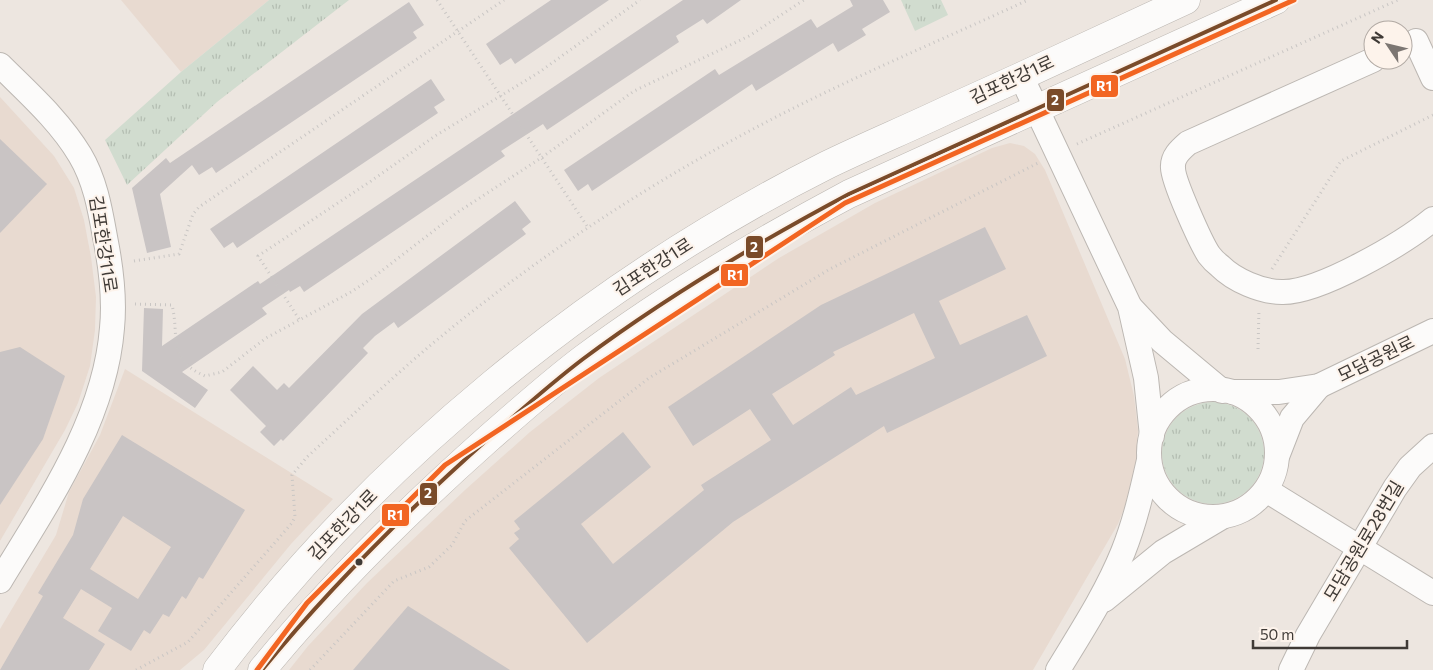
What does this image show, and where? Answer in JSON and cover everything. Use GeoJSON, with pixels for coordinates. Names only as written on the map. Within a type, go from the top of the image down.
{"type":"FeatureCollection","features":[{"type":"Feature","properties":{"kind":"street","name":"김포한강1로"},"geometry":{"type":"LineString","coordinates":[[217,670],[277,594],[346,520],[439,431],[544,342],[610,295],[743,211],[826,166],[1186,0]]}},
{"type":"Feature","properties":{"kind":"street","name":"김포한강1로"},"geometry":{"type":"LineString","coordinates":[[262,670],[308,614],[404,517],[516,415],[583,359],[665,303],[786,227],[849,194],[1276,0]]}},
{"type":"Feature","properties":{"kind":"street"},"geometry":{"type":"LineString","coordinates":[[1417,40],[1433,78]]}},
{"type":"Feature","properties":{"kind":"street"},"geometry":{"type":"LineString","coordinates":[[1363,64],[1188,143],[1177,152],[1172,167],[1176,183],[1209,255],[1221,267],[1237,278],[1280,292],[1302,291],[1392,248],[1433,219]]}},
{"type":"Feature","properties":{"kind":"street","name":"김포한강11로"},"geometry":{"type":"LineString","coordinates":[[0,65],[71,140],[88,171],[98,200],[110,260],[112,320],[109,351],[102,383],[90,415],[54,490],[0,581]]}},
{"type":"Feature","properties":{"kind":"street"},"geometry":{"type":"LineString","coordinates":[[1021,76],[1130,307],[1146,378],[1154,478],[1165,496],[1181,509],[1201,516],[1222,517]]}},
{"type":"Feature","properties":{"kind":"street"},"geometry":{"type":"LineString","coordinates":[[1130,307],[1162,342],[1227,391],[1251,401],[1265,415],[1274,434],[1278,454]]}},
{"type":"Feature","properties":{"kind":"street","name":"모담공원로"},"geometry":{"type":"LineString","coordinates":[[1319,386],[1433,331]]}},
{"type":"Feature","properties":{"kind":"street"},"geometry":{"type":"LineString","coordinates":[[1058,670],[1097,606],[1123,552],[1133,524],[1150,446],[1160,418],[1174,403],[1192,393],[1212,389],[1279,392],[1319,386]]}},
{"type":"Feature","properties":{"kind":"street"},"geometry":{"type":"LineString","coordinates":[[1097,606],[1163,552],[1222,517],[1239,512],[1254,503],[1266,490],[1274,474],[1278,454],[1292,418],[1319,386]]}},
{"type":"Feature","properties":{"kind":"street","name":"모담공원로28번길"},"geometry":{"type":"LineString","coordinates":[[1291,670],[1300,650],[1410,467],[1433,446]]}},
{"type":"Feature","properties":{"kind":"street"},"geometry":{"type":"LineString","coordinates":[[1266,490],[1433,593]]}},
{"type":"Feature","properties":{"kind":"path"},"geometry":{"type":"LineString","coordinates":[[437,0],[540,158],[589,229]]}},
{"type":"Feature","properties":{"kind":"path"},"geometry":{"type":"LineString","coordinates":[[134,261],[179,254],[193,214],[198,207],[504,0]]}},
{"type":"Feature","properties":{"kind":"path"},"geometry":{"type":"LineString","coordinates":[[299,319],[258,256],[420,146],[555,61],[606,22],[640,0]]}},
{"type":"Feature","properties":{"kind":"path"},"geometry":{"type":"LineString","coordinates":[[135,304],[172,305],[177,351],[185,363],[205,376],[222,372],[266,338],[350,292],[375,276],[458,212],[540,158],[644,85],[750,36],[804,0]]}},
{"type":"Feature","properties":{"kind":"path"},"geometry":{"type":"LineString","coordinates":[[136,670],[188,642],[292,523],[295,518],[292,475],[307,457],[458,323],[532,267],[656,186],[755,128],[1028,0]]}},
{"type":"Feature","properties":{"kind":"path"},"geometry":{"type":"LineString","coordinates":[[310,670],[394,581],[429,567],[452,545],[465,520],[649,378],[830,269],[1057,153],[1398,0]]}},
{"type":"Feature","properties":{"kind":"path"},"geometry":{"type":"LineString","coordinates":[[1258,349],[1260,287],[1341,161],[1433,115]]}},
{"type":"Feature","properties":{"kind":"shaded area"},"geometry":{"type":"Polygon","coordinates":[[[121,0],[269,0],[181,72],[121,0]]]}},
{"type":"Feature","properties":{"kind":"shaded area"},"geometry":{"type":"Polygon","coordinates":[[[0,97],[54,156],[74,188],[84,220],[96,297],[95,330],[90,366],[78,403],[65,430],[0,541],[0,97]]]}},
{"type":"Feature","properties":{"kind":"shaded area"},"geometry":{"type":"Polygon","coordinates":[[[1010,143],[1024,146],[1035,154],[1045,170],[1125,359],[1134,396],[1138,430],[1136,465],[1127,501],[1118,524],[1033,670],[289,670],[308,646],[367,583],[465,490],[530,432],[599,378],[779,258],[875,203],[992,148],[1010,143]]]}},
{"type":"Feature","properties":{"kind":"shaded area"},"geometry":{"type":"Polygon","coordinates":[[[125,369],[333,499],[291,544],[204,650],[180,670],[0,670],[0,629],[56,535],[69,492],[100,435],[125,369]]]}},
{"type":"Feature","properties":{"kind":"green space"},"geometry":{"type":"Polygon","coordinates":[[[269,0],[349,0],[217,102],[127,185],[105,140],[181,72],[269,0]]]}},
{"type":"Feature","properties":{"kind":"green space"},"geometry":{"type":"Polygon","coordinates":[[[901,0],[941,0],[948,15],[915,31],[901,0]]]}},
{"type":"Feature","properties":{"kind":"green space"},"geometry":{"type":"Polygon","coordinates":[[[1213,402],[1233,405],[1242,410],[1256,424],[1261,433],[1264,453],[1261,473],[1256,482],[1242,496],[1233,501],[1213,504],[1193,501],[1184,496],[1170,482],[1165,473],[1162,453],[1165,433],[1170,424],[1184,410],[1193,405],[1213,402]]]}},
{"type":"Feature","properties":{"kind":"building"},"geometry":{"type":"Polygon","coordinates":[[[551,0],[609,0],[515,64],[511,58],[500,65],[486,44],[551,0]]]}},
{"type":"Feature","properties":{"kind":"building"},"geometry":{"type":"Polygon","coordinates":[[[683,0],[741,0],[707,24],[703,19],[676,36],[679,42],[547,130],[543,124],[501,151],[505,156],[304,292],[300,286],[290,292],[289,290],[262,308],[267,314],[182,372],[208,390],[195,408],[142,371],[144,308],[163,309],[162,346],[258,281],[260,284],[683,0]]]}},
{"type":"Feature","properties":{"kind":"building"},"geometry":{"type":"Polygon","coordinates":[[[850,0],[883,0],[890,12],[862,29],[866,35],[838,52],[833,43],[756,91],[752,84],[592,191],[588,184],[578,191],[564,170],[715,69],[719,75],[811,19],[817,28],[853,6],[850,0]]]}},
{"type":"Feature","properties":{"kind":"building"},"geometry":{"type":"Polygon","coordinates":[[[409,2],[424,25],[413,32],[417,38],[216,173],[212,167],[199,175],[192,165],[160,194],[171,247],[147,253],[132,188],[166,158],[170,163],[409,2]]]}},
{"type":"Feature","properties":{"kind":"building"},"geometry":{"type":"Polygon","coordinates":[[[431,79],[445,100],[434,107],[438,113],[237,248],[233,242],[224,248],[210,229],[431,79]]]}},
{"type":"Feature","properties":{"kind":"building"},"geometry":{"type":"Polygon","coordinates":[[[0,139],[47,184],[0,233],[0,139]]]}},
{"type":"Feature","properties":{"kind":"building"},"geometry":{"type":"Polygon","coordinates":[[[515,201],[531,222],[522,229],[526,234],[398,328],[394,322],[375,336],[363,348],[368,353],[283,441],[281,439],[274,446],[260,432],[266,426],[230,390],[253,366],[277,390],[284,383],[289,388],[362,314],[515,201]]]}},
{"type":"Feature","properties":{"kind":"building"},"geometry":{"type":"Polygon","coordinates":[[[985,227],[1006,269],[939,301],[960,345],[1027,315],[1047,356],[887,433],[884,426],[733,522],[587,643],[509,548],[519,539],[514,533],[520,529],[514,521],[623,432],[651,467],[581,524],[613,564],[704,490],[701,485],[771,440],[750,409],[693,446],[668,407],[821,305],[985,227]],[[914,313],[833,352],[835,355],[772,394],[793,425],[851,387],[856,395],[935,358],[914,313]]]}},
{"type":"Feature","properties":{"kind":"building"},"geometry":{"type":"Polygon","coordinates":[[[20,347],[65,376],[43,439],[0,505],[0,352],[20,347]]]}},
{"type":"Feature","properties":{"kind":"building"},"geometry":{"type":"Polygon","coordinates":[[[122,435],[245,510],[203,579],[199,577],[186,599],[182,596],[169,617],[163,614],[150,634],[144,630],[131,651],[98,631],[112,608],[81,589],[63,618],[105,644],[89,670],[0,670],[43,596],[38,593],[73,535],[83,499],[122,435]],[[123,516],[90,569],[138,599],[171,547],[123,516]]]}},
{"type":"Feature","properties":{"kind":"building"},"geometry":{"type":"Polygon","coordinates":[[[408,606],[510,670],[353,670],[408,606]]]}},
{"type":"Feature","properties":{"kind":"transit line","name":"2"},"geometry":{"type":"LineString","coordinates":[[262,670],[315,608],[400,521],[459,465],[583,359],[679,292],[746,251],[849,194],[1276,0]]}},
{"type":"Feature","properties":{"kind":"transit line","name":"R1"},"geometry":{"type":"LineString","coordinates":[[257,670],[307,603],[445,465],[845,203],[1294,0]]}}]}
